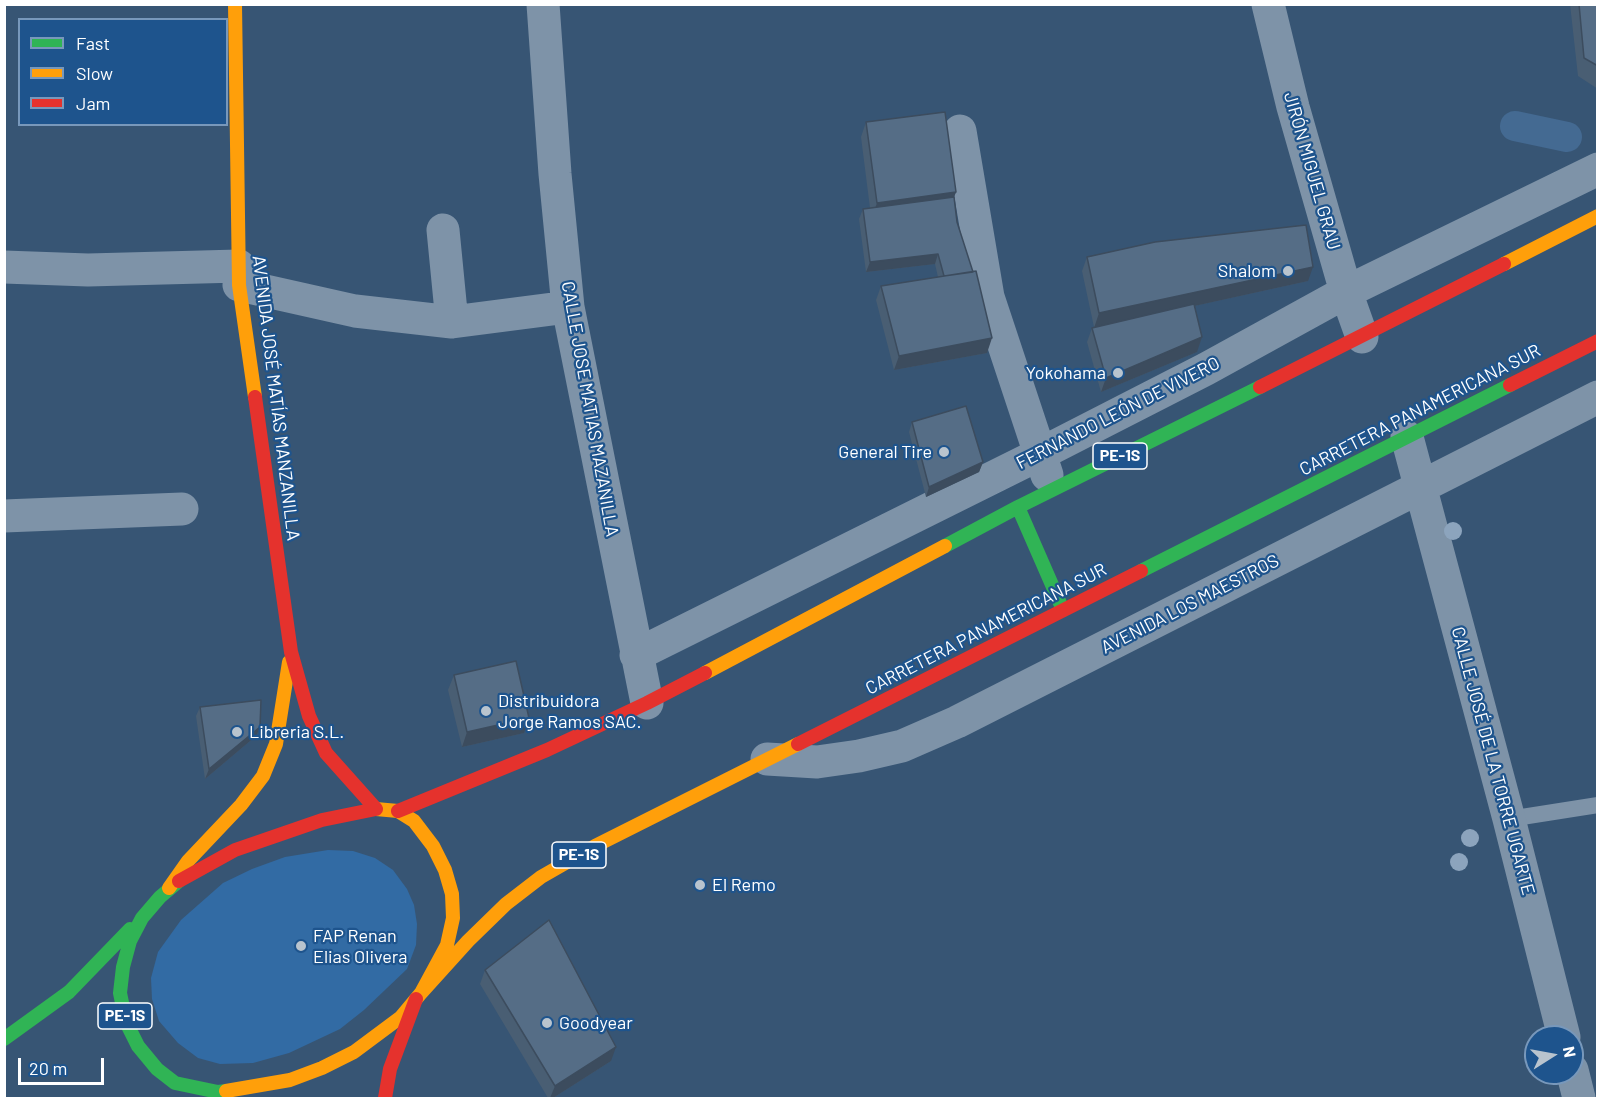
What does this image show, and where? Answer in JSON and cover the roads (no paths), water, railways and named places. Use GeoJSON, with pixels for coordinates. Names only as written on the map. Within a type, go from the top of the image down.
{"type":"FeatureCollection","features":[{"type":"Feature","properties":{"kind":"main road","name":"AVENIDA JOSÉ MATÍAS MANZANILLA"},"geometry":{"type":"LineString","coordinates":[[235,4],[239,275],[291,652],[309,717],[326,753],[376,809]]}},
{"type":"Feature","properties":{"kind":"main road","name":"PE-1S"},"geometry":{"type":"LineString","coordinates":[[398,811],[547,750],[647,704],[1018,507],[1362,337],[1598,216]]}},
{"type":"Feature","properties":{"kind":"main road","name":"CARRETERA PANAMERICANA SUR"},"geometry":{"type":"LineString","coordinates":[[419,996],[468,941],[506,904],[541,877],[595,846],[1598,341]]}},
{"type":"Feature","properties":{"kind":"main road"},"geometry":{"type":"LineString","coordinates":[[1018,507],[1063,610]]}},
{"type":"Feature","properties":{"kind":"main road","name":"AVENIDA JOSÉ MATÍAS MANZANILLA"},"geometry":{"type":"LineString","coordinates":[[164,894],[188,861],[241,805],[263,776],[276,744],[291,652]]}},
{"type":"Feature","properties":{"kind":"main road","name":"PE-1S"},"geometry":{"type":"LineString","coordinates":[[4,1039],[69,992],[164,894],[180,880],[205,865],[254,843],[322,819],[376,809],[398,811],[414,821],[433,846],[445,870],[452,894],[453,918],[447,945],[419,996],[400,1017],[377,1035],[354,1052],[322,1068],[290,1080],[180,1098]]}},
{"type":"Feature","properties":{"kind":"main road","name":"PE-1S"},"geometry":{"type":"LineString","coordinates":[[164,894],[142,918],[130,941],[123,967],[120,993],[126,1022],[138,1046],[157,1069],[175,1083],[224,1092]]}},
{"type":"Feature","properties":{"kind":"main road"},"geometry":{"type":"LineString","coordinates":[[385,1098],[390,1069],[419,996]]}},
{"type":"Feature","properties":{"kind":"main road"},"geometry":{"type":"LineString","coordinates":[[224,1092],[244,1098]]}},
{"type":"Feature","properties":{"kind":"street","name":"CALLE JOSE MATIAS MAZANILLA"},"geometry":{"type":"LineString","coordinates":[[543,4],[555,174],[568,307],[647,704]]}},
{"type":"Feature","properties":{"kind":"street","name":"JIRÓN MIGUEL GRAU"},"geometry":{"type":"LineString","coordinates":[[1268,4],[1293,107],[1346,292],[1362,337]]}},
{"type":"Feature","properties":{"kind":"street"},"geometry":{"type":"LineString","coordinates":[[960,131],[988,297],[1053,490]]}},
{"type":"Feature","properties":{"kind":"street","name":"FERNANDO LEÓN DE VIVERO"},"geometry":{"type":"LineString","coordinates":[[636,655],[1040,454],[1206,369],[1346,292],[1598,169]]}},
{"type":"Feature","properties":{"kind":"street"},"geometry":{"type":"LineString","coordinates":[[443,230],[452,322]]}},
{"type":"Feature","properties":{"kind":"street"},"geometry":{"type":"LineString","coordinates":[[4,267],[239,275],[355,311],[452,322],[568,307]]}},
{"type":"Feature","properties":{"kind":"street","name":"AVENIDA LOS MAESTROS"},"geometry":{"type":"LineString","coordinates":[[767,759],[817,762],[859,756],[902,746],[968,717],[1598,397]]}},
{"type":"Feature","properties":{"kind":"street","name":"CALLE JOSÉ DE LA TORRE UGARTE"},"geometry":{"type":"LineString","coordinates":[[1407,436],[1422,486],[1561,1025]]}},
{"type":"Feature","properties":{"kind":"street"},"geometry":{"type":"LineString","coordinates":[[4,516],[182,509]]}},
{"type":"Feature","properties":{"kind":"lane"},"geometry":{"type":"LineString","coordinates":[[1509,819],[1598,805]]}},
{"type":"Feature","properties":{"kind":"waterway"},"geometry":{"type":"LineString","coordinates":[[1515,126],[1567,137]]}},
{"type":"Feature","properties":{"kind":"place","name":"Shalom"},"geometry":{"type":"Point","coordinates":[1288,271]}},
{"type":"Feature","properties":{"kind":"place","name":"Yokohama"},"geometry":{"type":"Point","coordinates":[1118,373]}},
{"type":"Feature","properties":{"kind":"place","name":"General Tire"},"geometry":{"type":"Point","coordinates":[944,452]}},
{"type":"Feature","properties":{"kind":"place","name":"Distribuidora Jorge Ramos SAC."},"geometry":{"type":"Point","coordinates":[486,711]}},
{"type":"Feature","properties":{"kind":"place","name":"Libreria S.L."},"geometry":{"type":"Point","coordinates":[237,732]}},
{"type":"Feature","properties":{"kind":"place","name":"El Remo"},"geometry":{"type":"Point","coordinates":[700,885]}},
{"type":"Feature","properties":{"kind":"place","name":"FAP Renan Elias Olivera"},"geometry":{"type":"Point","coordinates":[301,946]}},
{"type":"Feature","properties":{"kind":"place","name":"Goodyear"},"geometry":{"type":"Point","coordinates":[547,1023]}}]}
